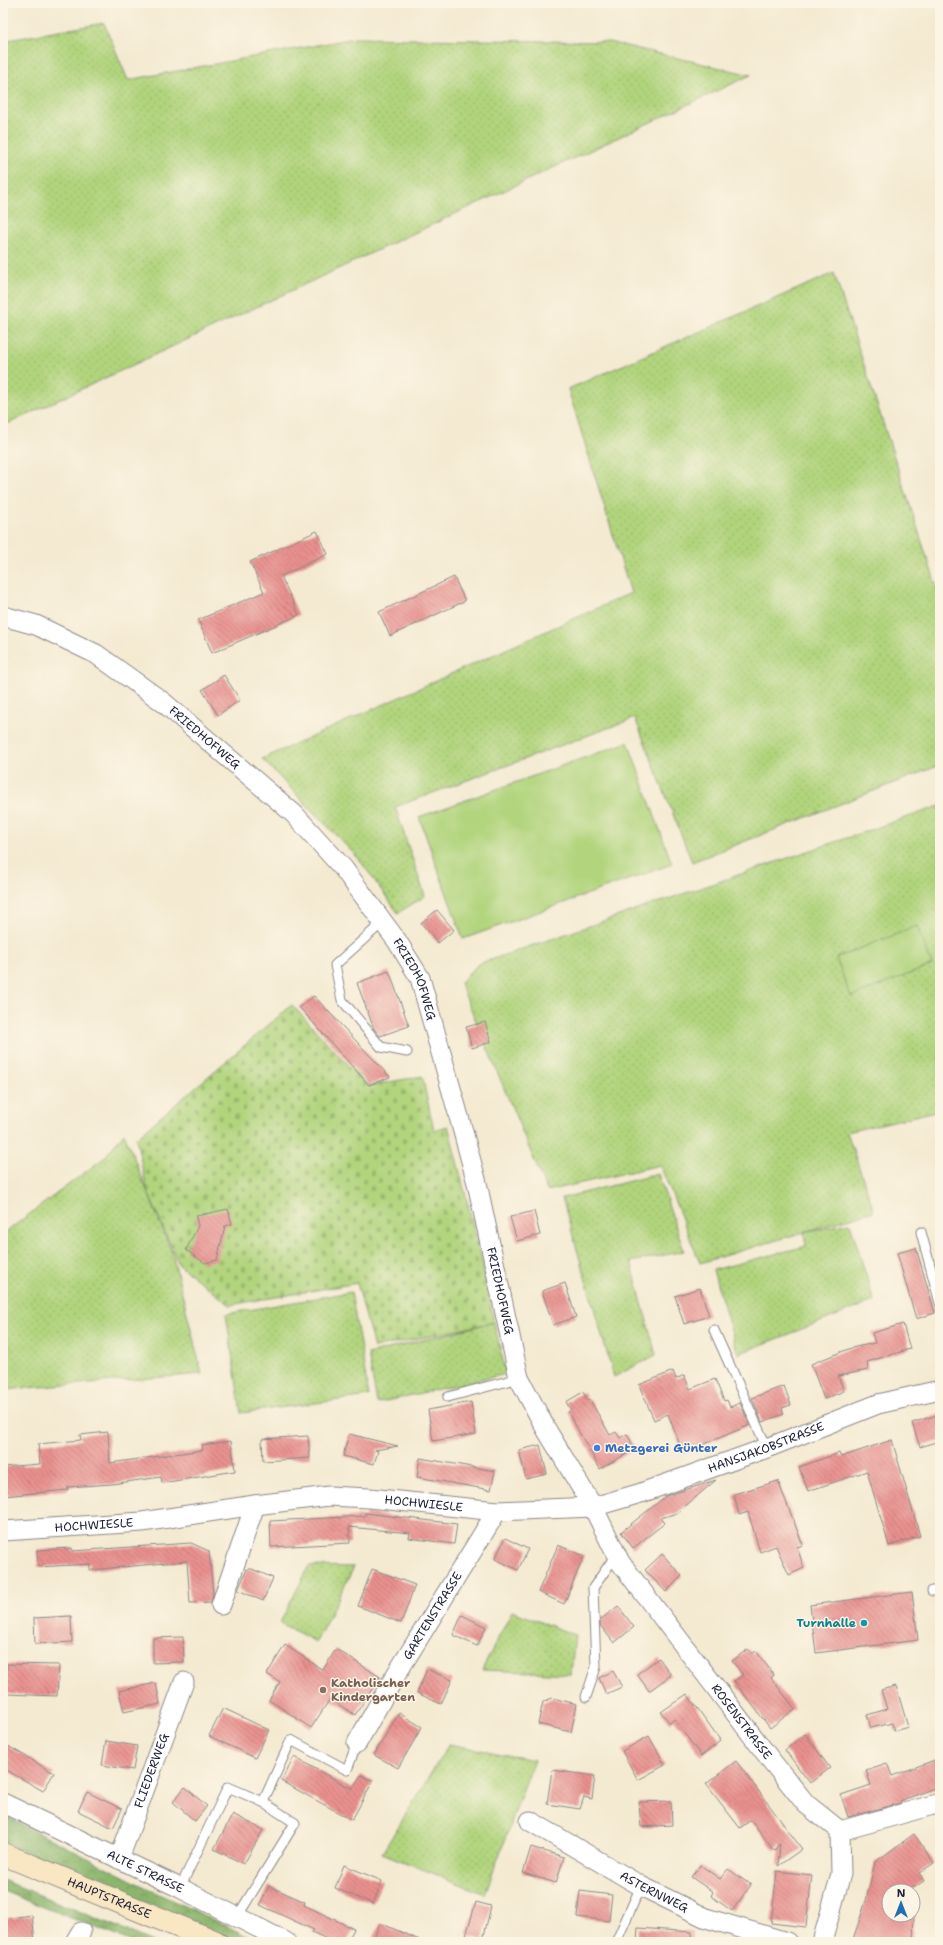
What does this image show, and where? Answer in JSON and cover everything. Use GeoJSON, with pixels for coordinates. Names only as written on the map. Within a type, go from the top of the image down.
{"type":"FeatureCollection","features":[{"type":"Feature","properties":{"kind":"street","name":"FRIEDHOFWEG"},"geometry":{"type":"LineString","coordinates":[[3,616],[36,625],[96,654],[163,702],[294,814],[343,868],[397,941],[420,978],[477,1183],[519,1378],[546,1429],[593,1507]]}},
{"type":"Feature","properties":{"kind":"street","name":"HANSJAKOBSTRASSE"},"geometry":{"type":"LineString","coordinates":[[593,1507],[641,1493],[766,1448],[878,1404],[940,1390]]}},
{"type":"Feature","properties":{"kind":"street","name":"HOCHWIESLE"},"geometry":{"type":"LineString","coordinates":[[3,1531],[142,1522],[255,1505],[329,1496],[369,1498],[497,1511],[593,1507]]}},
{"type":"Feature","properties":{"kind":"street"},"geometry":{"type":"LineString","coordinates":[[221,1605],[255,1505]]}},
{"type":"Feature","properties":{"kind":"street","name":"ROSENSTRASSE"},"geometry":{"type":"LineString","coordinates":[[593,1507],[616,1555],[770,1759],[802,1799],[840,1831]]}},
{"type":"Feature","properties":{"kind":"street","name":"GARTENSTRASSE"},"geometry":{"type":"LineString","coordinates":[[357,1743],[394,1678],[497,1511]]}},
{"type":"Feature","properties":{"kind":"street","name":"FLIEDERWEG"},"geometry":{"type":"LineString","coordinates":[[119,1859],[184,1682]]}},
{"type":"Feature","properties":{"kind":"street","name":"ALTE STRASSE"},"geometry":{"type":"LineString","coordinates":[[3,1803],[180,1888],[286,1942]]}},
{"type":"Feature","properties":{"kind":"street"},"geometry":{"type":"LineString","coordinates":[[822,1942],[841,1874],[840,1831],[940,1803]]}},
{"type":"Feature","properties":{"kind":"street","name":"ASTERNWEG"},"geometry":{"type":"LineString","coordinates":[[530,1821],[641,1886],[706,1918],[787,1942]]}},
{"type":"Feature","properties":{"kind":"street","name":"HAUPTSTRASSE"},"geometry":{"type":"LineString","coordinates":[[3,1854],[216,1942]]}},
{"type":"Feature","properties":{"kind":"lane"},"geometry":{"type":"LineString","coordinates":[[383,922],[335,965],[342,1000],[381,1047],[407,1052]]}},
{"type":"Feature","properties":{"kind":"lane"},"geometry":{"type":"LineString","coordinates":[[921,1232],[940,1303]]}},
{"type":"Feature","properties":{"kind":"lane"},"geometry":{"type":"LineString","coordinates":[[714,1330],[766,1448]]}},
{"type":"Feature","properties":{"kind":"lane"},"geometry":{"type":"LineString","coordinates":[[448,1397],[519,1378]]}},
{"type":"Feature","properties":{"kind":"lane"},"geometry":{"type":"LineString","coordinates":[[586,1697],[596,1667],[594,1588],[616,1555]]}},
{"type":"Feature","properties":{"kind":"lane"},"geometry":{"type":"LineString","coordinates":[[263,1802],[291,1740],[346,1770],[357,1743]]}},
{"type":"Feature","properties":{"kind":"lane"},"geometry":{"type":"LineString","coordinates":[[180,1888],[228,1787],[263,1802],[295,1823],[237,1917]]}},
{"type":"Feature","properties":{"kind":"lane"},"geometry":{"type":"LineString","coordinates":[[616,1942],[641,1886]]}},
{"type":"Feature","properties":{"kind":"green space"},"geometry":{"type":"Polygon","coordinates":[[[104,23],[128,80],[355,38],[609,42],[751,75],[3,426],[3,41],[104,23]]]}},
{"type":"Feature","properties":{"kind":"green space"},"geometry":{"type":"Polygon","coordinates":[[[834,273],[940,597],[940,765],[692,862],[635,718],[395,807],[425,896],[398,913],[359,859],[262,759],[631,593],[568,389],[834,273]]]}},
{"type":"Feature","properties":{"kind":"green space"},"geometry":{"type":"Polygon","coordinates":[[[628,742],[672,864],[463,939],[419,817],[628,742]]]}},
{"type":"Feature","properties":{"kind":"green space"},"geometry":{"type":"Polygon","coordinates":[[[940,806],[940,1110],[847,1132],[874,1211],[700,1263],[660,1165],[547,1191],[460,983],[478,964],[940,806]]]}},
{"type":"Feature","properties":{"kind":"green space"},"geometry":{"type":"Polygon","coordinates":[[[917,926],[932,965],[851,997],[836,958],[917,926]]]}},
{"type":"Feature","properties":{"kind":"green space"},"geometry":{"type":"Polygon","coordinates":[[[292,1005],[368,1086],[422,1076],[434,1130],[448,1126],[481,1256],[494,1322],[374,1348],[357,1283],[230,1305],[179,1265],[147,1190],[136,1138],[292,1005]]]}},
{"type":"Feature","properties":{"kind":"green space"},"geometry":{"type":"Polygon","coordinates":[[[124,1133],[172,1253],[202,1374],[3,1390],[3,1234],[104,1158],[124,1133]]]}},
{"type":"Feature","properties":{"kind":"green space"},"geometry":{"type":"Polygon","coordinates":[[[658,1174],[684,1251],[631,1262],[656,1355],[614,1377],[562,1198],[658,1174]]]}},
{"type":"Feature","properties":{"kind":"green space"},"geometry":{"type":"Polygon","coordinates":[[[850,1223],[874,1301],[738,1354],[713,1270],[806,1246],[804,1232],[850,1223]]]}},
{"type":"Feature","properties":{"kind":"green space"},"geometry":{"type":"Polygon","coordinates":[[[351,1292],[369,1396],[241,1413],[226,1314],[351,1292]]]}},
{"type":"Feature","properties":{"kind":"green space"},"geometry":{"type":"Polygon","coordinates":[[[494,1322],[506,1374],[377,1403],[368,1354],[494,1322]]]}},
{"type":"Feature","properties":{"kind":"green space"},"geometry":{"type":"Polygon","coordinates":[[[309,1566],[354,1567],[316,1642],[280,1623],[309,1566]]]}},
{"type":"Feature","properties":{"kind":"green space"},"geometry":{"type":"Polygon","coordinates":[[[512,1611],[575,1635],[571,1674],[482,1670],[512,1611]]]}},
{"type":"Feature","properties":{"kind":"green space"},"geometry":{"type":"Polygon","coordinates":[[[449,1744],[534,1760],[485,1894],[382,1853],[449,1744]]]}},
{"type":"Feature","properties":{"kind":"green space"},"geometry":{"type":"Polygon","coordinates":[[[3,1815],[161,1895],[260,1942],[239,1942],[3,1842],[3,1815]]]}},
{"type":"Feature","properties":{"kind":"green space"},"geometry":{"type":"Polygon","coordinates":[[[3,1880],[154,1942],[132,1942],[3,1891],[3,1880]]]}},
{"type":"Feature","properties":{"kind":"building"},"geometry":{"type":"Polygon","coordinates":[[[317,531],[328,554],[281,576],[299,615],[212,653],[198,620],[264,592],[250,562],[317,531]]]}},
{"type":"Feature","properties":{"kind":"building"},"geometry":{"type":"Polygon","coordinates":[[[454,577],[465,601],[390,636],[379,612],[454,577]]]}},
{"type":"Feature","properties":{"kind":"building"},"geometry":{"type":"Polygon","coordinates":[[[224,675],[240,700],[218,715],[202,690],[224,675]]]}},
{"type":"Feature","properties":{"kind":"building"},"geometry":{"type":"Polygon","coordinates":[[[437,910],[454,930],[438,943],[421,923],[437,910]]]}},
{"type":"Feature","properties":{"kind":"building"},"geometry":{"type":"Polygon","coordinates":[[[389,971],[409,1026],[380,1036],[374,1029],[357,983],[389,971]]]}},
{"type":"Feature","properties":{"kind":"building"},"geometry":{"type":"Polygon","coordinates":[[[314,996],[390,1077],[369,1085],[299,1007],[314,996]]]}},
{"type":"Feature","properties":{"kind":"building"},"geometry":{"type":"Polygon","coordinates":[[[485,1022],[491,1042],[472,1048],[466,1027],[485,1022]]]}},
{"type":"Feature","properties":{"kind":"building"},"geometry":{"type":"Polygon","coordinates":[[[228,1209],[232,1224],[225,1226],[217,1260],[205,1263],[186,1250],[198,1226],[196,1216],[228,1209]]]}},
{"type":"Feature","properties":{"kind":"building"},"geometry":{"type":"Polygon","coordinates":[[[534,1211],[540,1235],[517,1241],[510,1217],[534,1211]]]}},
{"type":"Feature","properties":{"kind":"building"},"geometry":{"type":"Polygon","coordinates":[[[916,1248],[935,1313],[916,1319],[897,1253],[916,1248]]]}},
{"type":"Feature","properties":{"kind":"building"},"geometry":{"type":"Polygon","coordinates":[[[565,1283],[576,1317],[553,1325],[542,1291],[565,1283]]]}},
{"type":"Feature","properties":{"kind":"building"},"geometry":{"type":"Polygon","coordinates":[[[700,1288],[709,1316],[684,1324],[675,1296],[700,1288]]]}},
{"type":"Feature","properties":{"kind":"building"},"geometry":{"type":"Polygon","coordinates":[[[903,1324],[910,1349],[867,1362],[868,1370],[838,1376],[844,1391],[824,1399],[811,1364],[851,1348],[875,1343],[872,1333],[903,1324]]]}},
{"type":"Feature","properties":{"kind":"building"},"geometry":{"type":"Polygon","coordinates":[[[673,1371],[676,1379],[684,1375],[690,1389],[715,1379],[724,1401],[727,1400],[730,1407],[740,1403],[750,1425],[683,1453],[668,1414],[654,1420],[639,1385],[673,1371]]]}},
{"type":"Feature","properties":{"kind":"building"},"geometry":{"type":"Polygon","coordinates":[[[784,1386],[791,1405],[782,1408],[784,1414],[762,1422],[752,1398],[784,1386]]]}},
{"type":"Feature","properties":{"kind":"building"},"geometry":{"type":"Polygon","coordinates":[[[583,1392],[588,1401],[590,1400],[610,1435],[616,1432],[620,1438],[627,1434],[635,1449],[600,1469],[568,1412],[571,1410],[566,1402],[583,1392]]]}},
{"type":"Feature","properties":{"kind":"building"},"geometry":{"type":"Polygon","coordinates":[[[471,1402],[476,1434],[433,1441],[428,1410],[471,1402]]]}},
{"type":"Feature","properties":{"kind":"building"},"geometry":{"type":"Polygon","coordinates":[[[940,1414],[940,1441],[920,1447],[912,1423],[940,1414]]]}},
{"type":"Feature","properties":{"kind":"building"},"geometry":{"type":"Polygon","coordinates":[[[108,1432],[110,1463],[203,1450],[202,1445],[231,1441],[235,1471],[162,1483],[161,1477],[112,1484],[68,1487],[68,1490],[3,1496],[3,1467],[40,1464],[38,1444],[81,1440],[80,1435],[108,1432]]]}},
{"type":"Feature","properties":{"kind":"building"},"geometry":{"type":"Polygon","coordinates":[[[349,1434],[398,1446],[375,1450],[378,1451],[374,1464],[343,1456],[349,1434]]]}},
{"type":"Feature","properties":{"kind":"building"},"geometry":{"type":"Polygon","coordinates":[[[308,1436],[310,1458],[263,1461],[262,1439],[308,1436]]]}},
{"type":"Feature","properties":{"kind":"building"},"geometry":{"type":"Polygon","coordinates":[[[892,1440],[920,1536],[889,1546],[867,1471],[808,1491],[799,1467],[839,1453],[841,1457],[892,1440]]]}},
{"type":"Feature","properties":{"kind":"building"},"geometry":{"type":"Polygon","coordinates":[[[540,1445],[547,1474],[526,1479],[519,1450],[540,1445]]]}},
{"type":"Feature","properties":{"kind":"building"},"geometry":{"type":"Polygon","coordinates":[[[420,1458],[495,1471],[491,1490],[417,1477],[420,1458]]]}},
{"type":"Feature","properties":{"kind":"building"},"geometry":{"type":"Polygon","coordinates":[[[716,1480],[677,1513],[661,1518],[665,1523],[633,1548],[621,1532],[666,1496],[716,1480]]]}},
{"type":"Feature","properties":{"kind":"building"},"geometry":{"type":"Polygon","coordinates":[[[778,1481],[803,1545],[797,1547],[804,1568],[789,1575],[776,1546],[760,1552],[748,1512],[739,1515],[734,1494],[778,1481]]]}},
{"type":"Feature","properties":{"kind":"building"},"geometry":{"type":"Polygon","coordinates":[[[365,1513],[457,1524],[454,1544],[409,1538],[410,1533],[349,1527],[350,1543],[271,1547],[270,1521],[365,1516],[365,1513]]]}},
{"type":"Feature","properties":{"kind":"building"},"geometry":{"type":"Polygon","coordinates":[[[505,1538],[528,1549],[518,1570],[495,1559],[505,1538]]]}},
{"type":"Feature","properties":{"kind":"building"},"geometry":{"type":"Polygon","coordinates":[[[191,1543],[209,1551],[213,1595],[211,1602],[190,1603],[187,1561],[90,1570],[90,1564],[38,1567],[37,1550],[72,1548],[73,1551],[191,1543]]]}},
{"type":"Feature","properties":{"kind":"building"},"geometry":{"type":"Polygon","coordinates":[[[558,1545],[584,1556],[564,1604],[538,1592],[558,1545]]]}},
{"type":"Feature","properties":{"kind":"building"},"geometry":{"type":"Polygon","coordinates":[[[662,1554],[682,1576],[666,1592],[645,1570],[662,1554]]]}},
{"type":"Feature","properties":{"kind":"building"},"geometry":{"type":"Polygon","coordinates":[[[247,1569],[252,1569],[273,1578],[263,1601],[238,1590],[247,1569]]]}},
{"type":"Feature","properties":{"kind":"building"},"geometry":{"type":"Polygon","coordinates":[[[372,1569],[415,1585],[401,1623],[358,1606],[372,1569]]]}},
{"type":"Feature","properties":{"kind":"building","name":"Turnhalle"},"geometry":{"type":"Polygon","coordinates":[[[912,1592],[918,1640],[816,1653],[810,1605],[912,1592]]]}},
{"type":"Feature","properties":{"kind":"building"},"geometry":{"type":"Polygon","coordinates":[[[618,1606],[634,1627],[614,1643],[600,1625],[600,1620],[618,1606]]]}},
{"type":"Feature","properties":{"kind":"building"},"geometry":{"type":"Polygon","coordinates":[[[462,1615],[486,1627],[477,1646],[453,1635],[462,1615]]]}},
{"type":"Feature","properties":{"kind":"building"},"geometry":{"type":"Polygon","coordinates":[[[71,1616],[72,1642],[35,1644],[34,1618],[71,1616]]]}},
{"type":"Feature","properties":{"kind":"building"},"geometry":{"type":"Polygon","coordinates":[[[183,1637],[184,1662],[153,1663],[153,1638],[183,1637]]]}},
{"type":"Feature","properties":{"kind":"building","name":"Katholischer Kindergarten"},"geometry":{"type":"Polygon","coordinates":[[[285,1645],[323,1670],[336,1649],[380,1677],[355,1715],[330,1699],[311,1728],[269,1700],[280,1682],[267,1674],[285,1645]]]}},
{"type":"Feature","properties":{"kind":"building"},"geometry":{"type":"Polygon","coordinates":[[[748,1649],[752,1654],[756,1651],[774,1675],[771,1678],[795,1709],[770,1728],[734,1681],[743,1675],[732,1661],[748,1649]]]}},
{"type":"Feature","properties":{"kind":"building"},"geometry":{"type":"Polygon","coordinates":[[[659,1658],[671,1675],[649,1691],[637,1674],[659,1658]]]}},
{"type":"Feature","properties":{"kind":"building"},"geometry":{"type":"Polygon","coordinates":[[[7,1664],[59,1665],[57,1696],[6,1694],[7,1664]]]}},
{"type":"Feature","properties":{"kind":"building"},"geometry":{"type":"Polygon","coordinates":[[[427,1669],[452,1680],[441,1704],[417,1693],[427,1669]]]}},
{"type":"Feature","properties":{"kind":"building"},"geometry":{"type":"Polygon","coordinates":[[[613,1671],[622,1687],[606,1694],[599,1678],[613,1671]]]}},
{"type":"Feature","properties":{"kind":"building"},"geometry":{"type":"Polygon","coordinates":[[[156,1683],[160,1704],[124,1712],[119,1691],[156,1683]]]}},
{"type":"Feature","properties":{"kind":"building"},"geometry":{"type":"Polygon","coordinates":[[[896,1686],[908,1727],[894,1731],[892,1723],[871,1728],[867,1715],[887,1709],[881,1690],[896,1686]]]}},
{"type":"Feature","properties":{"kind":"building"},"geometry":{"type":"Polygon","coordinates":[[[687,1694],[721,1741],[701,1756],[674,1719],[670,1723],[661,1712],[687,1694]]]}},
{"type":"Feature","properties":{"kind":"building"},"geometry":{"type":"Polygon","coordinates":[[[552,1698],[577,1704],[571,1732],[538,1724],[543,1702],[552,1698]]]}},
{"type":"Feature","properties":{"kind":"building"},"geometry":{"type":"Polygon","coordinates":[[[223,1708],[269,1730],[255,1758],[209,1736],[223,1708]]]}},
{"type":"Feature","properties":{"kind":"building"},"geometry":{"type":"Polygon","coordinates":[[[399,1713],[422,1727],[398,1768],[374,1755],[399,1713]]]}},
{"type":"Feature","properties":{"kind":"building"},"geometry":{"type":"Polygon","coordinates":[[[805,1734],[830,1768],[810,1783],[785,1750],[805,1734]]]}},
{"type":"Feature","properties":{"kind":"building"},"geometry":{"type":"Polygon","coordinates":[[[649,1736],[665,1765],[638,1780],[622,1751],[649,1736]]]}},
{"type":"Feature","properties":{"kind":"building"},"geometry":{"type":"Polygon","coordinates":[[[106,1741],[137,1746],[133,1770],[102,1765],[106,1741]]]}},
{"type":"Feature","properties":{"kind":"building"},"geometry":{"type":"Polygon","coordinates":[[[3,1743],[54,1773],[43,1791],[3,1768],[3,1743]]]}},
{"type":"Feature","properties":{"kind":"building"},"geometry":{"type":"Polygon","coordinates":[[[294,1757],[352,1789],[361,1775],[373,1781],[352,1820],[281,1781],[294,1757]]]}},
{"type":"Feature","properties":{"kind":"building"},"geometry":{"type":"Polygon","coordinates":[[[940,1758],[940,1786],[900,1801],[901,1803],[848,1817],[841,1795],[871,1785],[866,1770],[887,1763],[892,1776],[940,1758]]]}},
{"type":"Feature","properties":{"kind":"building"},"geometry":{"type":"Polygon","coordinates":[[[736,1761],[802,1849],[778,1866],[780,1843],[774,1851],[751,1820],[740,1828],[706,1784],[736,1761]]]}},
{"type":"Feature","properties":{"kind":"building"},"geometry":{"type":"Polygon","coordinates":[[[552,1770],[595,1776],[592,1799],[584,1797],[580,1809],[547,1804],[552,1770]]]}},
{"type":"Feature","properties":{"kind":"building"},"geometry":{"type":"Polygon","coordinates":[[[185,1787],[207,1806],[195,1821],[173,1802],[185,1787]]]}},
{"type":"Feature","properties":{"kind":"building"},"geometry":{"type":"Polygon","coordinates":[[[87,1792],[122,1809],[113,1828],[78,1811],[87,1792]]]}},
{"type":"Feature","properties":{"kind":"building"},"geometry":{"type":"Polygon","coordinates":[[[671,1801],[672,1825],[641,1827],[639,1802],[671,1801]]]}},
{"type":"Feature","properties":{"kind":"building"},"geometry":{"type":"Polygon","coordinates":[[[233,1814],[263,1830],[244,1864],[214,1849],[233,1814]]]}},
{"type":"Feature","properties":{"kind":"building"},"geometry":{"type":"Polygon","coordinates":[[[914,1834],[934,1863],[919,1873],[924,1881],[921,1883],[881,1883],[881,1923],[914,1923],[913,1941],[852,1942],[866,1901],[875,1862],[914,1834]]]}},
{"type":"Feature","properties":{"kind":"building"},"geometry":{"type":"Polygon","coordinates":[[[531,1847],[564,1857],[556,1883],[523,1873],[531,1847]]]}},
{"type":"Feature","properties":{"kind":"building"},"geometry":{"type":"Polygon","coordinates":[[[344,1865],[382,1881],[373,1904],[335,1888],[344,1865]]]}},
{"type":"Feature","properties":{"kind":"building"},"geometry":{"type":"Polygon","coordinates":[[[700,1865],[720,1879],[728,1869],[751,1885],[732,1911],[711,1896],[713,1892],[691,1877],[700,1865]]]}},
{"type":"Feature","properties":{"kind":"building"},"geometry":{"type":"Polygon","coordinates":[[[777,1871],[812,1875],[806,1927],[771,1923],[777,1871]]]}},
{"type":"Feature","properties":{"kind":"building"},"geometry":{"type":"Polygon","coordinates":[[[269,1886],[305,1902],[304,1905],[354,1929],[347,1942],[333,1942],[312,1932],[314,1930],[260,1905],[269,1886]]]}},
{"type":"Feature","properties":{"kind":"building"},"geometry":{"type":"Polygon","coordinates":[[[580,1891],[612,1895],[609,1921],[577,1917],[580,1891]]]}},
{"type":"Feature","properties":{"kind":"building"},"geometry":{"type":"Polygon","coordinates":[[[476,1902],[491,1906],[483,1940],[466,1935],[476,1902]]]}},
{"type":"Feature","properties":{"kind":"building"},"geometry":{"type":"Polygon","coordinates":[[[32,1915],[35,1942],[3,1942],[3,1919],[32,1915]]]}},
{"type":"Feature","properties":{"kind":"building"},"geometry":{"type":"Polygon","coordinates":[[[380,1923],[424,1942],[372,1942],[380,1923]]]}},
{"type":"Feature","properties":{"kind":"building"},"geometry":{"type":"Polygon","coordinates":[[[638,1928],[692,1932],[692,1942],[637,1942],[638,1928]]]}},
{"type":"Feature","properties":{"kind":"place","name":"Metzgerei Günter"},"geometry":{"type":"Point","coordinates":[597,1448]}},
{"type":"Feature","properties":{"kind":"place","name":"Turnhalle"},"geometry":{"type":"Point","coordinates":[864,1623]}},
{"type":"Feature","properties":{"kind":"place","name":"Katholischer Kindergarten"},"geometry":{"type":"Point","coordinates":[323,1690]}}]}
